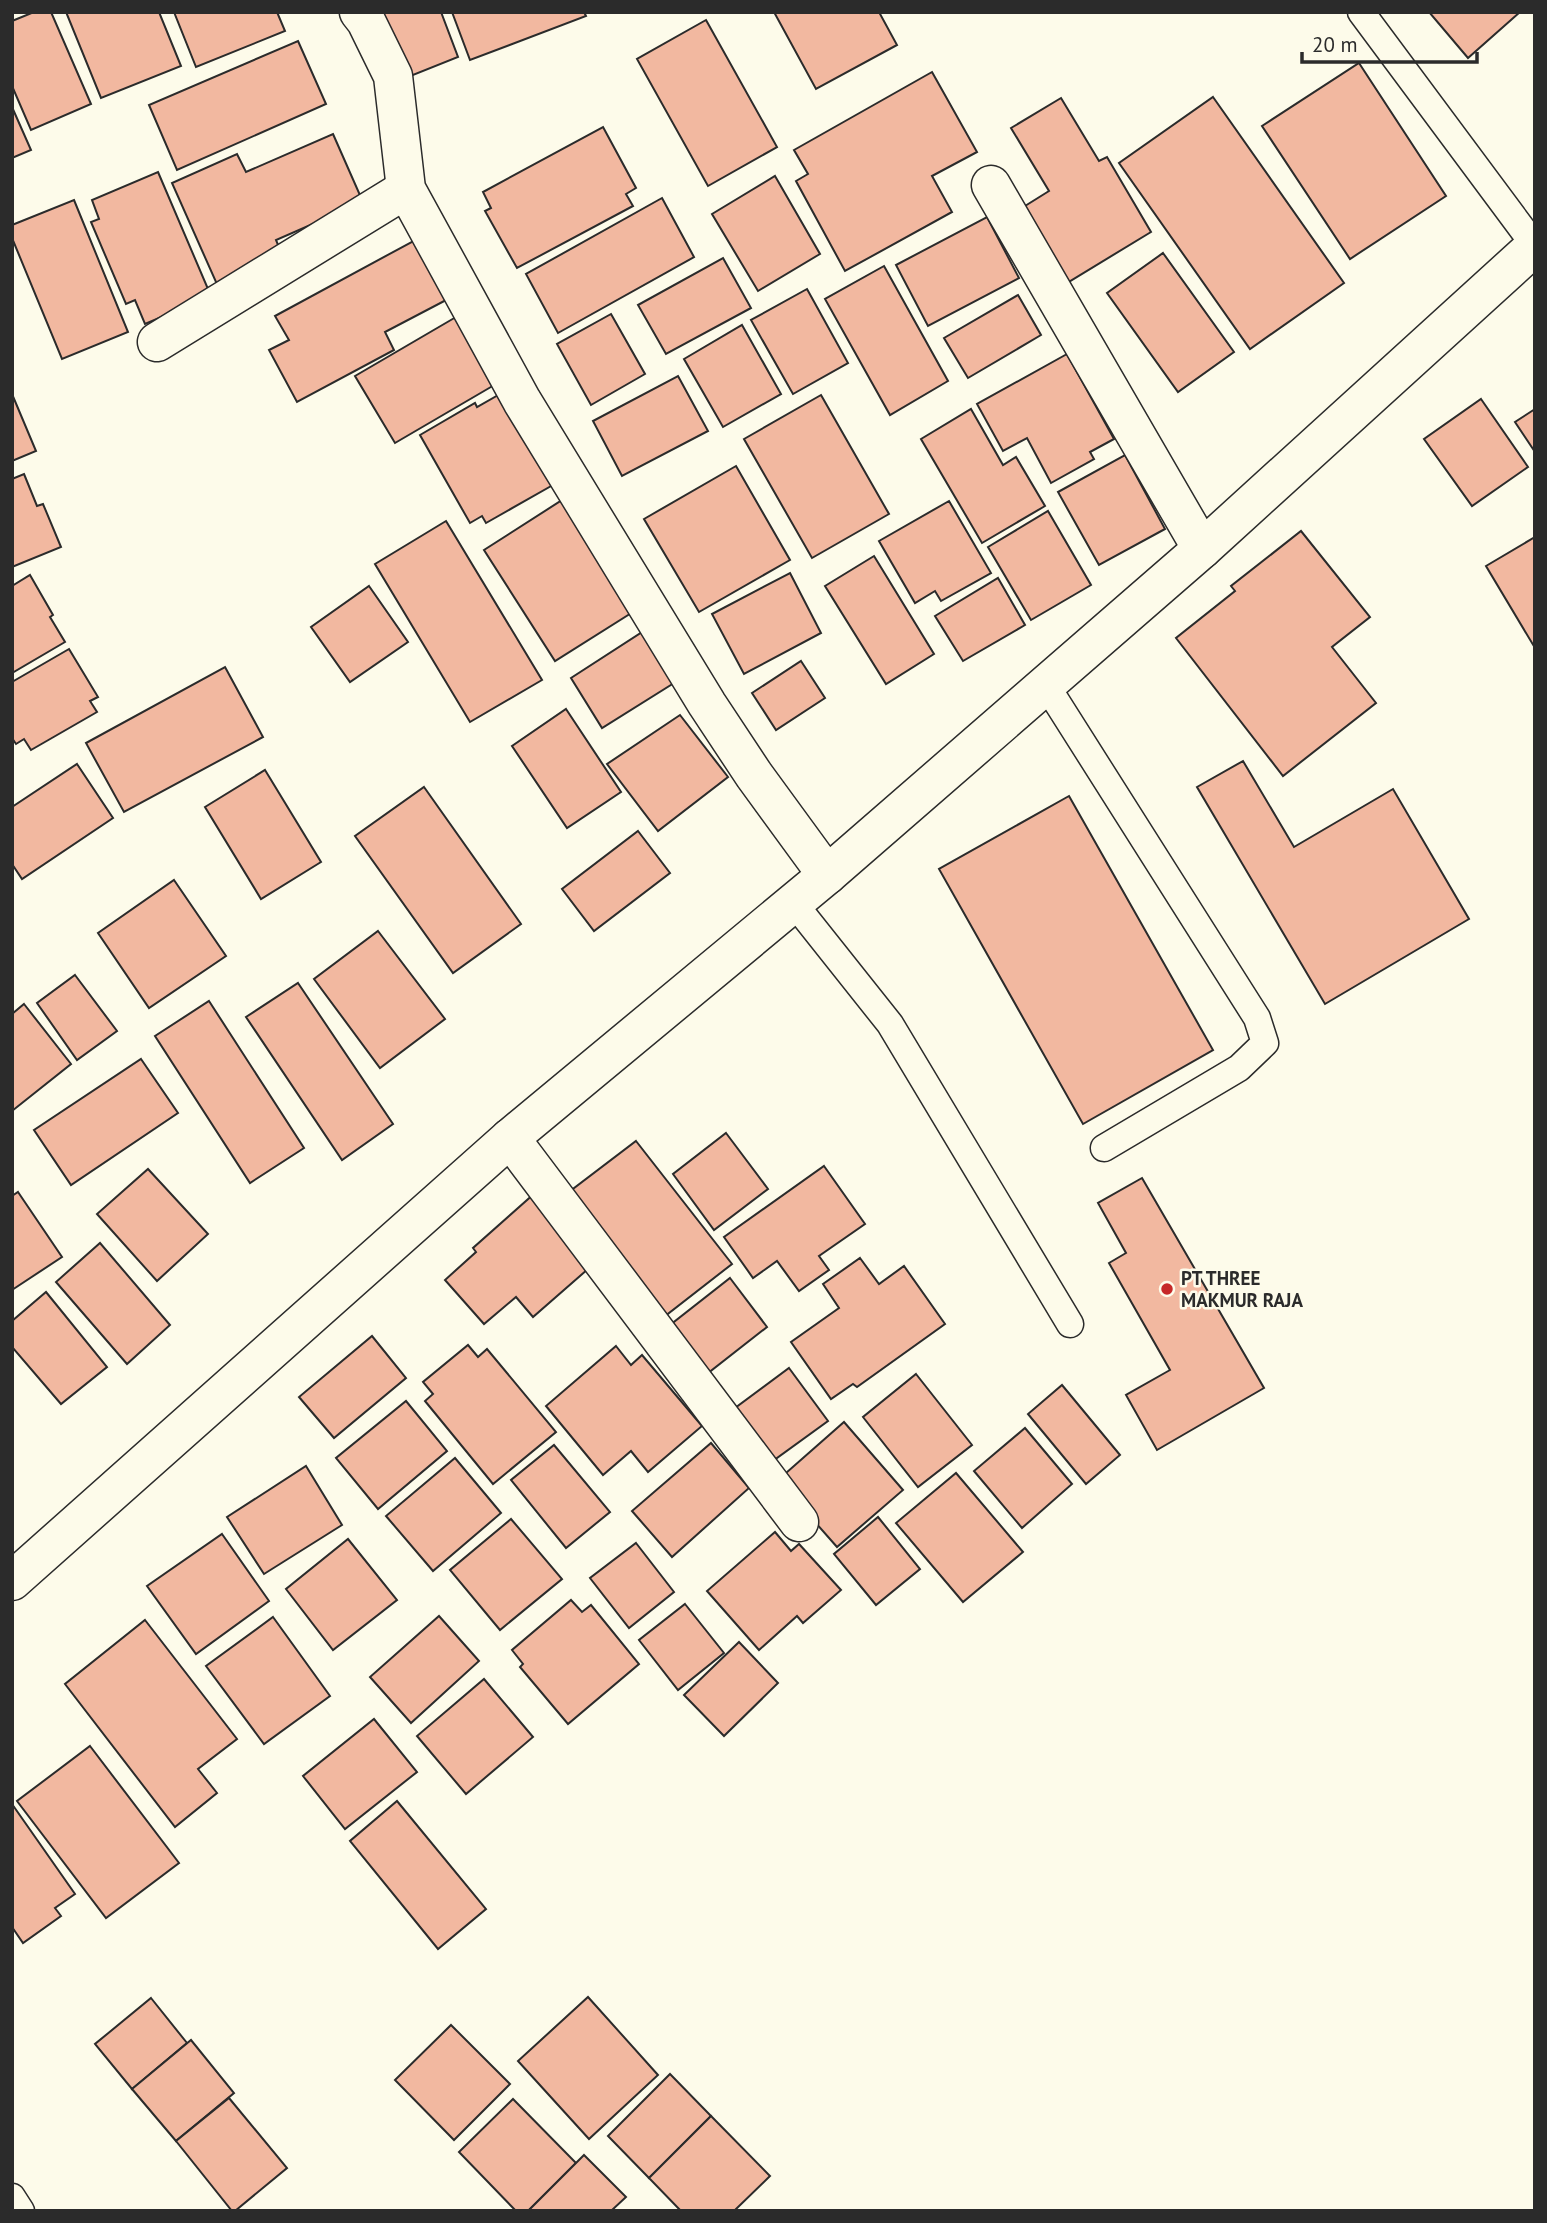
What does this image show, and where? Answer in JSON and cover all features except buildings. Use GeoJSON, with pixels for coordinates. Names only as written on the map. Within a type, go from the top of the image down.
{"type":"FeatureCollection","features":[{"type":"Feature","properties":{"kind":"street"},"geometry":{"type":"LineString","coordinates":[[359,12],[393,76],[406,189],[522,401],[707,704],[754,775],[827,875]]}},
{"type":"Feature","properties":{"kind":"street"},"geometry":{"type":"LineString","coordinates":[[991,184],[1202,549]]}},
{"type":"Feature","properties":{"kind":"street"},"geometry":{"type":"LineString","coordinates":[[157,342],[406,189]]}},
{"type":"Feature","properties":{"kind":"street"},"geometry":{"type":"LineString","coordinates":[[12,1581],[510,1138],[827,875],[1202,549],[1535,246]]}},
{"type":"Feature","properties":{"kind":"street"},"geometry":{"type":"LineString","coordinates":[[510,1138],[799,1522]]}},
{"type":"Feature","properties":{"kind":"lane"},"geometry":{"type":"LineString","coordinates":[[1361,12],[1535,246]]}},
{"type":"Feature","properties":{"kind":"lane"},"geometry":{"type":"LineString","coordinates":[[1046,685],[1257,1018],[1265,1044],[1239,1068],[1104,1148]]}},
{"type":"Feature","properties":{"kind":"lane"},"geometry":{"type":"LineString","coordinates":[[793,902],[890,1024],[1070,1324]]}},
{"type":"Feature","properties":{"kind":"lane"},"geometry":{"type":"LineString","coordinates":[[12,2197],[21,2211]]}},
{"type":"Feature","properties":{"kind":"place","name":"PT THREE MAKMUR RAJA"},"geometry":{"type":"Point","coordinates":[1167,1289]}}]}
